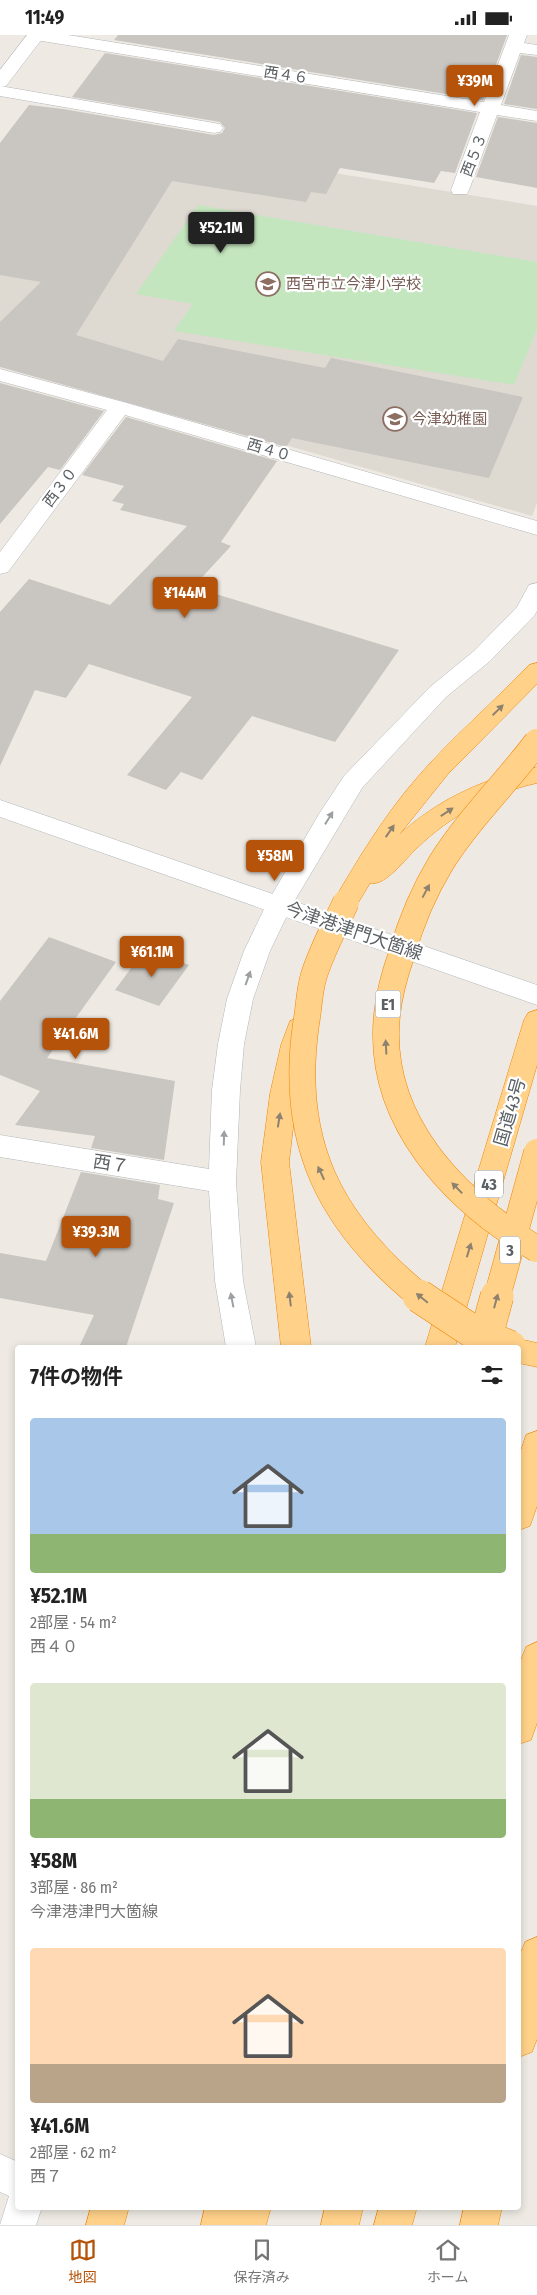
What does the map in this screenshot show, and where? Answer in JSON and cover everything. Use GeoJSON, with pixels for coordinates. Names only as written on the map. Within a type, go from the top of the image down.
{"type":"FeatureCollection","features":[{"type":"Feature","properties":{"kind":"highway"},"geometry":{"type":"LineString","coordinates":[[296,1345],[275,1162],[283,1089],[314,975],[346,902],[365,868],[410,802],[537,671]]}},
{"type":"Feature","properties":{"kind":"highway","name":"E1"},"geometry":{"type":"LineString","coordinates":[[537,742],[463,831],[423,895],[398,964],[389,1001],[386,1045],[388,1069],[394,1091],[412,1134],[424,1152],[460,1192],[487,1217],[537,1249]]}},
{"type":"Feature","properties":{"kind":"highway"},"geometry":{"type":"LineString","coordinates":[[346,902],[426,826],[457,806],[488,790],[537,775]]}},
{"type":"Feature","properties":{"kind":"highway"},"geometry":{"type":"LineString","coordinates":[[314,975],[301,1073],[304,1109],[315,1160],[335,1202],[364,1243],[397,1277],[436,1308],[475,1333],[505,1345]]}},
{"type":"Feature","properties":{"kind":"highway","name":"国道43号"},"geometry":{"type":"LineString","coordinates":[[441,1345],[537,1020]]}},
{"type":"Feature","properties":{"kind":"highway","name":"3"},"geometry":{"type":"LineString","coordinates":[[484,1345],[537,1152]]}},
{"type":"Feature","properties":{"kind":"highway"},"geometry":{"type":"LineString","coordinates":[[521,1351],[537,1355]]}},
{"type":"Feature","properties":{"kind":"highway"},"geometry":{"type":"LineString","coordinates":[[521,1508],[537,1444]]}},
{"type":"Feature","properties":{"kind":"highway"},"geometry":{"type":"LineString","coordinates":[[521,1721],[537,1657]]}},
{"type":"Feature","properties":{"kind":"highway"},"geometry":{"type":"LineString","coordinates":[[521,2030],[537,1954]]}},
{"type":"Feature","properties":{"kind":"highway"},"geometry":{"type":"LineString","coordinates":[[105,2225],[109,2210]]}},
{"type":"Feature","properties":{"kind":"highway"},"geometry":{"type":"LineString","coordinates":[[220,2225],[223,2210]]}},
{"type":"Feature","properties":{"kind":"highway"},"geometry":{"type":"LineString","coordinates":[[247,2225],[251,2210]]}},
{"type":"Feature","properties":{"kind":"highway"},"geometry":{"type":"LineString","coordinates":[[340,2225],[343,2210]]}},
{"type":"Feature","properties":{"kind":"highway"},"geometry":{"type":"LineString","coordinates":[[393,2225],[397,2210]]}},
{"type":"Feature","properties":{"kind":"highway"},"geometry":{"type":"LineString","coordinates":[[479,2225],[482,2210]]}},
{"type":"Feature","properties":{"kind":"street"},"geometry":{"type":"LineString","coordinates":[[0,82],[36,35]]}},
{"type":"Feature","properties":{"kind":"street","name":"西４６"},"geometry":{"type":"LineString","coordinates":[[36,35],[537,116]]}},
{"type":"Feature","properties":{"kind":"street"},"geometry":{"type":"LineString","coordinates":[[515,41],[537,50]]}},
{"type":"Feature","properties":{"kind":"street","name":"西５３"},"geometry":{"type":"LineString","coordinates":[[460,190],[492,108],[515,41]]}},
{"type":"Feature","properties":{"kind":"street"},"geometry":{"type":"LineString","coordinates":[[0,91],[214,128]]}},
{"type":"Feature","properties":{"kind":"street","name":"西４０"},"geometry":{"type":"LineString","coordinates":[[0,375],[120,407],[537,528]]}},
{"type":"Feature","properties":{"kind":"street","name":"西３０"},"geometry":{"type":"LineString","coordinates":[[0,567],[120,407]]}},
{"type":"Feature","properties":{"kind":"street"},"geometry":{"type":"LineString","coordinates":[[241,1345],[229,1281],[222,1181],[226,1090],[231,1044],[240,999],[257,951],[279,905],[328,820],[353,783],[438,692],[482,656],[526,611],[537,590]]}},
{"type":"Feature","properties":{"kind":"street","name":"今津港津門大箇線"},"geometry":{"type":"LineString","coordinates":[[0,808],[537,995]]}},
{"type":"Feature","properties":{"kind":"street","name":"西７"},"geometry":{"type":"LineString","coordinates":[[0,1146],[222,1181]]}},
{"type":"Feature","properties":{"kind":"street"},"geometry":{"type":"LineString","coordinates":[[0,2173],[15,2180]]}},
{"type":"Feature","properties":{"kind":"street"},"geometry":{"type":"LineString","coordinates":[[17,2225],[22,2210]]}},
{"type":"Feature","properties":{"kind":"shaded area","name":"西宮市立今津小学校"},"geometry":{"type":"Polygon","coordinates":[[[132,140],[537,206],[537,503],[532,516],[0,363],[0,145],[132,140]]]}},
{"type":"Feature","properties":{"kind":"green space"},"geometry":{"type":"Polygon","coordinates":[[[198,205],[537,262],[537,329],[514,385],[174,331],[193,304],[136,294],[198,205]]]}},
{"type":"Feature","properties":{"kind":"building"},"geometry":{"type":"Polygon","coordinates":[[[118,35],[507,35],[483,100],[114,40],[118,35]]]}},
{"type":"Feature","properties":{"kind":"building"},"geometry":{"type":"Polygon","coordinates":[[[105,53],[477,113],[455,173],[441,171],[434,183],[340,168],[326,194],[311,192],[306,202],[172,181],[76,335],[163,361],[178,339],[325,368],[331,358],[523,397],[489,478],[292,438],[286,447],[0,367],[0,322],[41,282],[0,275],[0,143],[29,105],[214,135],[222,133],[225,128],[220,122],[72,97],[105,53]]]}},
{"type":"Feature","properties":{"kind":"building"},"geometry":{"type":"Polygon","coordinates":[[[521,55],[537,57],[537,109],[504,104],[521,55]]]}},
{"type":"Feature","properties":{"kind":"building"},"geometry":{"type":"Polygon","coordinates":[[[498,117],[537,123],[537,188],[476,177],[498,117]]]}},
{"type":"Feature","properties":{"kind":"building"},"geometry":{"type":"Polygon","coordinates":[[[0,383],[104,411],[60,470],[48,467],[0,524],[0,383]]]}},
{"type":"Feature","properties":{"kind":"building"},"geometry":{"type":"Polygon","coordinates":[[[126,417],[277,461],[221,542],[231,546],[193,587],[399,650],[335,742],[252,716],[202,780],[181,772],[166,790],[127,775],[192,697],[89,664],[66,698],[35,690],[0,766],[0,612],[29,579],[110,605],[187,526],[120,510],[124,504],[112,501],[124,486],[82,475],[126,417]]]}},
{"type":"Feature","properties":{"kind":"building"},"geometry":{"type":"Polygon","coordinates":[[[49,937],[116,962],[47,1058],[175,1081],[164,1160],[91,1148],[95,1136],[15,1125],[40,1091],[0,1075],[0,1001],[49,937]]]}},
{"type":"Feature","properties":{"kind":"building"},"geometry":{"type":"Polygon","coordinates":[[[145,949],[189,965],[159,1006],[115,990],[145,949]]]}},
{"type":"Feature","properties":{"kind":"building"},"geometry":{"type":"Polygon","coordinates":[[[81,1172],[160,1185],[158,1199],[174,1203],[127,1345],[80,1345],[94,1315],[0,1298],[0,1253],[46,1261],[81,1172]]]}},
{"type":"Feature","properties":{"kind":"place","name":"西宮市立今津小学校"},"geometry":{"type":"Point","coordinates":[268,284]}},
{"type":"Feature","properties":{"kind":"place","name":"今津幼稚園"},"geometry":{"type":"Point","coordinates":[395,419]}}]}
